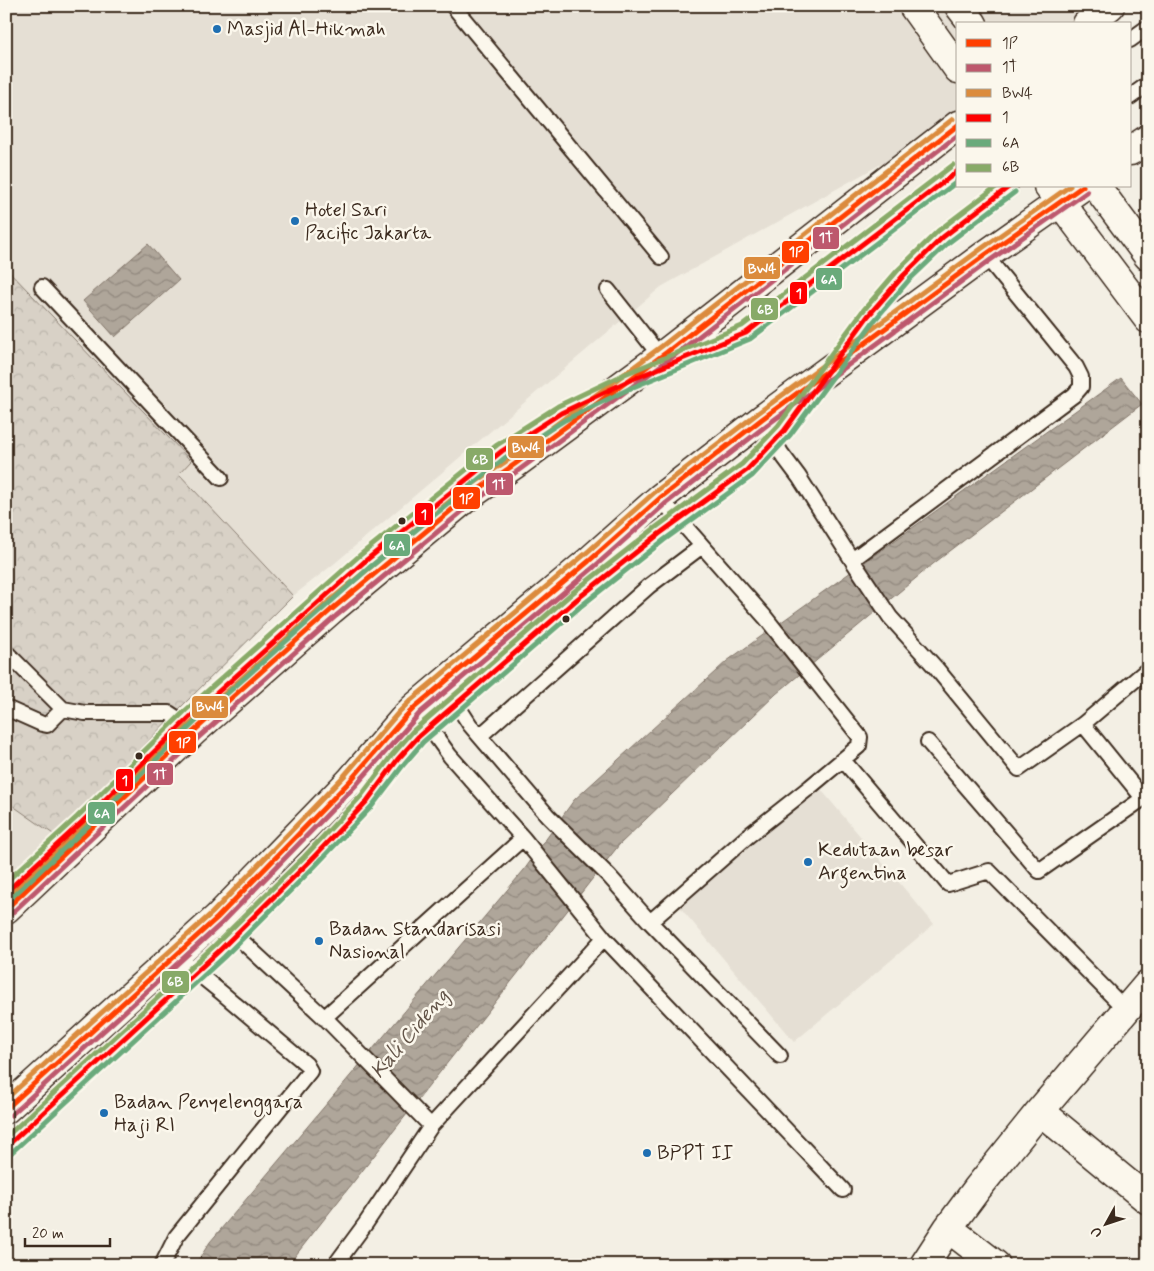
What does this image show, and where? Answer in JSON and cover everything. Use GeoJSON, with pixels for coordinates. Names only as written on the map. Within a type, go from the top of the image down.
{"type":"FeatureCollection","features":[{"type":"Feature","properties":{"kind":"main road"},"geometry":{"type":"LineString","coordinates":[[913,6],[956,66]]}},
{"type":"Feature","properties":{"kind":"main road"},"geometry":{"type":"LineString","coordinates":[[959,6],[971,22]]}},
{"type":"Feature","properties":{"kind":"main road"},"geometry":{"type":"LineString","coordinates":[[1090,22],[1110,6]]}},
{"type":"Feature","properties":{"kind":"main road"},"geometry":{"type":"LineString","coordinates":[[6,909],[189,728],[466,498],[661,357],[956,127]]}},
{"type":"Feature","properties":{"kind":"main road"},"geometry":{"type":"LineString","coordinates":[[1132,150],[1148,138]]}},
{"type":"Feature","properties":{"kind":"main road"},"geometry":{"type":"LineString","coordinates":[[6,1109],[175,955],[226,926],[405,716],[422,717],[450,693],[589,561],[660,498],[768,430],[828,370],[985,255],[1054,194],[1076,188]]}},
{"type":"Feature","properties":{"kind":"main road"},"geometry":{"type":"LineString","coordinates":[[1097,188],[1148,256]]}},
{"type":"Feature","properties":{"kind":"main road"},"geometry":{"type":"LineString","coordinates":[[1054,194],[1148,319]]}},
{"type":"Feature","properties":{"kind":"main road"},"geometry":{"type":"LineString","coordinates":[[924,1265],[977,1189],[1040,1111],[1148,984]]}},
{"type":"Feature","properties":{"kind":"main road"},"geometry":{"type":"LineString","coordinates":[[1040,1111],[1148,1200]]}},
{"type":"Feature","properties":{"kind":"main road"},"geometry":{"type":"LineString","coordinates":[[948,1228],[996,1265]]}},
{"type":"Feature","properties":{"kind":"lane"},"geometry":{"type":"LineString","coordinates":[[453,6],[661,257]]}},
{"type":"Feature","properties":{"kind":"lane"},"geometry":{"type":"LineString","coordinates":[[1132,39],[1148,27]]}},
{"type":"Feature","properties":{"kind":"lane"},"geometry":{"type":"LineString","coordinates":[[1132,96],[1148,84]]}},
{"type":"Feature","properties":{"kind":"lane"},"geometry":{"type":"LineString","coordinates":[[628,381],[746,333],[956,173]]}},
{"type":"Feature","properties":{"kind":"lane"},"geometry":{"type":"LineString","coordinates":[[828,370],[868,316],[904,275],[943,237],[1007,188]]}},
{"type":"Feature","properties":{"kind":"lane"},"geometry":{"type":"LineString","coordinates":[[852,562],[1074,395],[1081,387],[1081,377],[1076,368],[985,255]]}},
{"type":"Feature","properties":{"kind":"lane"},"geometry":{"type":"LineString","coordinates":[[42,287],[221,478]]}},
{"type":"Feature","properties":{"kind":"lane"},"geometry":{"type":"LineString","coordinates":[[608,290],[661,357]]}},
{"type":"Feature","properties":{"kind":"lane"},"geometry":{"type":"LineString","coordinates":[[768,430],[852,562],[890,617],[936,668],[1019,768],[1083,724],[1148,669]]}},
{"type":"Feature","properties":{"kind":"lane"},"geometry":{"type":"LineString","coordinates":[[768,430],[747,470],[679,519],[576,600],[450,693],[470,725],[548,816],[609,876],[650,922],[780,1056]]}},
{"type":"Feature","properties":{"kind":"lane"},"geometry":{"type":"LineString","coordinates":[[650,922],[748,836],[858,746],[860,737],[765,617],[660,498]]}},
{"type":"Feature","properties":{"kind":"lane"},"geometry":{"type":"LineString","coordinates":[[480,736],[649,586],[702,546]]}},
{"type":"Feature","properties":{"kind":"lane"},"geometry":{"type":"LineString","coordinates":[[6,652],[63,709],[85,713],[169,712],[189,728],[6,892]]}},
{"type":"Feature","properties":{"kind":"lane"},"geometry":{"type":"LineString","coordinates":[[6,708],[47,725],[63,709]]}},
{"type":"Feature","properties":{"kind":"lane"},"geometry":{"type":"LineString","coordinates":[[422,717],[450,756],[524,840],[603,937],[843,1190]]}},
{"type":"Feature","properties":{"kind":"lane"},"geometry":{"type":"LineString","coordinates":[[928,742],[1039,871],[1145,796],[1083,724]]}},
{"type":"Feature","properties":{"kind":"lane"},"geometry":{"type":"LineString","coordinates":[[842,760],[948,884],[989,871],[1126,1010]]}},
{"type":"Feature","properties":{"kind":"lane"},"geometry":{"type":"LineString","coordinates":[[326,1020],[524,840]]}},
{"type":"Feature","properties":{"kind":"lane"},"geometry":{"type":"LineString","coordinates":[[6,1147],[196,972],[226,926],[326,1020],[429,1124]]}},
{"type":"Feature","properties":{"kind":"lane"},"geometry":{"type":"LineString","coordinates":[[335,1265],[366,1223],[429,1124],[603,937]]}},
{"type":"Feature","properties":{"kind":"lane"},"geometry":{"type":"LineString","coordinates":[[162,1265],[176,1237],[310,1071],[306,1064],[175,955]]}},
{"type":"Feature","properties":{"kind":"shaded area"},"geometry":{"type":"Polygon","coordinates":[[[6,6],[1129,6],[1108,22],[956,22],[956,122],[661,287],[335,563],[293,596],[180,708],[56,836],[6,881],[6,6]]]}},
{"type":"Feature","properties":{"kind":"shaded area"},"geometry":{"type":"Polygon","coordinates":[[[818,786],[934,924],[794,1042],[678,905],[818,786]]]}},
{"type":"Feature","properties":{"kind":"green space"},"geometry":{"type":"Polygon","coordinates":[[[6,268],[191,461],[179,474],[293,596],[180,708],[56,836],[6,801],[6,268]]]}},
{"type":"Feature","properties":{"kind":"water"},"geometry":{"type":"Polygon","coordinates":[[[148,244],[179,280],[115,337],[83,301],[148,244]]]}},
{"type":"Feature","properties":{"kind":"water","name":"Kali Cideng"},"geometry":{"type":"Polygon","coordinates":[[[1121,378],[1142,404],[933,564],[776,694],[619,845],[288,1265],[195,1265],[210,1242],[524,870],[574,800],[727,661],[1121,378]]]}},
{"type":"Feature","properties":{"kind":"transit line","name":"BW4"},"geometry":{"type":"LineString","coordinates":[[6,898],[188,726],[326,604],[461,492],[511,458],[662,346],[953,119]]}},
{"type":"Feature","properties":{"kind":"transit line","name":"1P"},"geometry":{"type":"LineString","coordinates":[[6,909],[193,732],[331,610],[466,498],[667,352],[956,127]]}},
{"type":"Feature","properties":{"kind":"transit line","name":"1T"},"geometry":{"type":"LineString","coordinates":[[11,914],[198,738],[336,616],[471,504],[671,358],[956,137]]}},
{"type":"Feature","properties":{"kind":"transit line","name":"6B"},"geometry":{"type":"LineString","coordinates":[[6,882],[77,817],[186,710],[359,556],[497,445],[558,406],[625,374],[742,326],[953,165]]}},
{"type":"Feature","properties":{"kind":"transit line","name":"1"},"geometry":{"type":"LineString","coordinates":[[6,892],[82,822],[191,716],[364,562],[502,451],[561,413],[628,381],[746,333],[956,173]]}},
{"type":"Feature","properties":{"kind":"transit line","name":"6A"},"geometry":{"type":"LineString","coordinates":[[11,898],[196,721],[369,568],[506,457],[565,420],[631,388],[750,339],[956,183]]}},
{"type":"Feature","properties":{"kind":"transit line","name":"6B"},"geometry":{"type":"LineString","coordinates":[[6,1137],[214,946],[304,857],[361,796],[413,731],[571,594],[655,528],[742,464],[778,426],[862,312],[898,270],[938,231],[994,188]]}},
{"type":"Feature","properties":{"kind":"transit line","name":"1"},"geometry":{"type":"LineString","coordinates":[[6,1147],[219,951],[309,862],[367,801],[398,759],[418,737],[576,600],[659,534],[747,470],[784,431],[868,316],[904,275],[943,237],[1007,188]]}},
{"type":"Feature","properties":{"kind":"transit line","name":"BW4"},"geometry":{"type":"LineString","coordinates":[[6,1099],[212,913],[344,776],[410,701],[584,555],[655,492],[758,413],[1067,188]]}},
{"type":"Feature","properties":{"kind":"transit line","name":"1P"},"geometry":{"type":"LineString","coordinates":[[6,1109],[217,918],[350,781],[415,707],[589,561],[660,498],[762,419],[985,255],[1080,188]]}},
{"type":"Feature","properties":{"kind":"transit line","name":"6A"},"geometry":{"type":"LineString","coordinates":[[11,1153],[224,957],[372,806],[423,742],[581,606],[664,540],[752,476],[790,435],[874,321],[909,280],[948,243],[1015,192]]}},
{"type":"Feature","properties":{"kind":"transit line","name":"1T"},"geometry":{"type":"LineString","coordinates":[[11,1115],[222,923],[355,786],[420,713],[594,567],[665,504],[767,425],[989,261],[1087,192]]}},
{"type":"Feature","properties":{"kind":"place","name":"Masjid Al-Hikmah"},"geometry":{"type":"Point","coordinates":[217,29]}},
{"type":"Feature","properties":{"kind":"place","name":"Hotel Sari Pacific Jakarta"},"geometry":{"type":"Point","coordinates":[295,221]}},
{"type":"Feature","properties":{"kind":"place","name":"Kedutaan besar Argentina"},"geometry":{"type":"Point","coordinates":[808,862]}},
{"type":"Feature","properties":{"kind":"place","name":"Badan Standarisasi Nasional"},"geometry":{"type":"Point","coordinates":[319,941]}},
{"type":"Feature","properties":{"kind":"place","name":"Badan Penyelenggara Haji RI"},"geometry":{"type":"Point","coordinates":[104,1113]}},
{"type":"Feature","properties":{"kind":"place","name":"BPPT II"},"geometry":{"type":"Point","coordinates":[647,1153]}}]}
